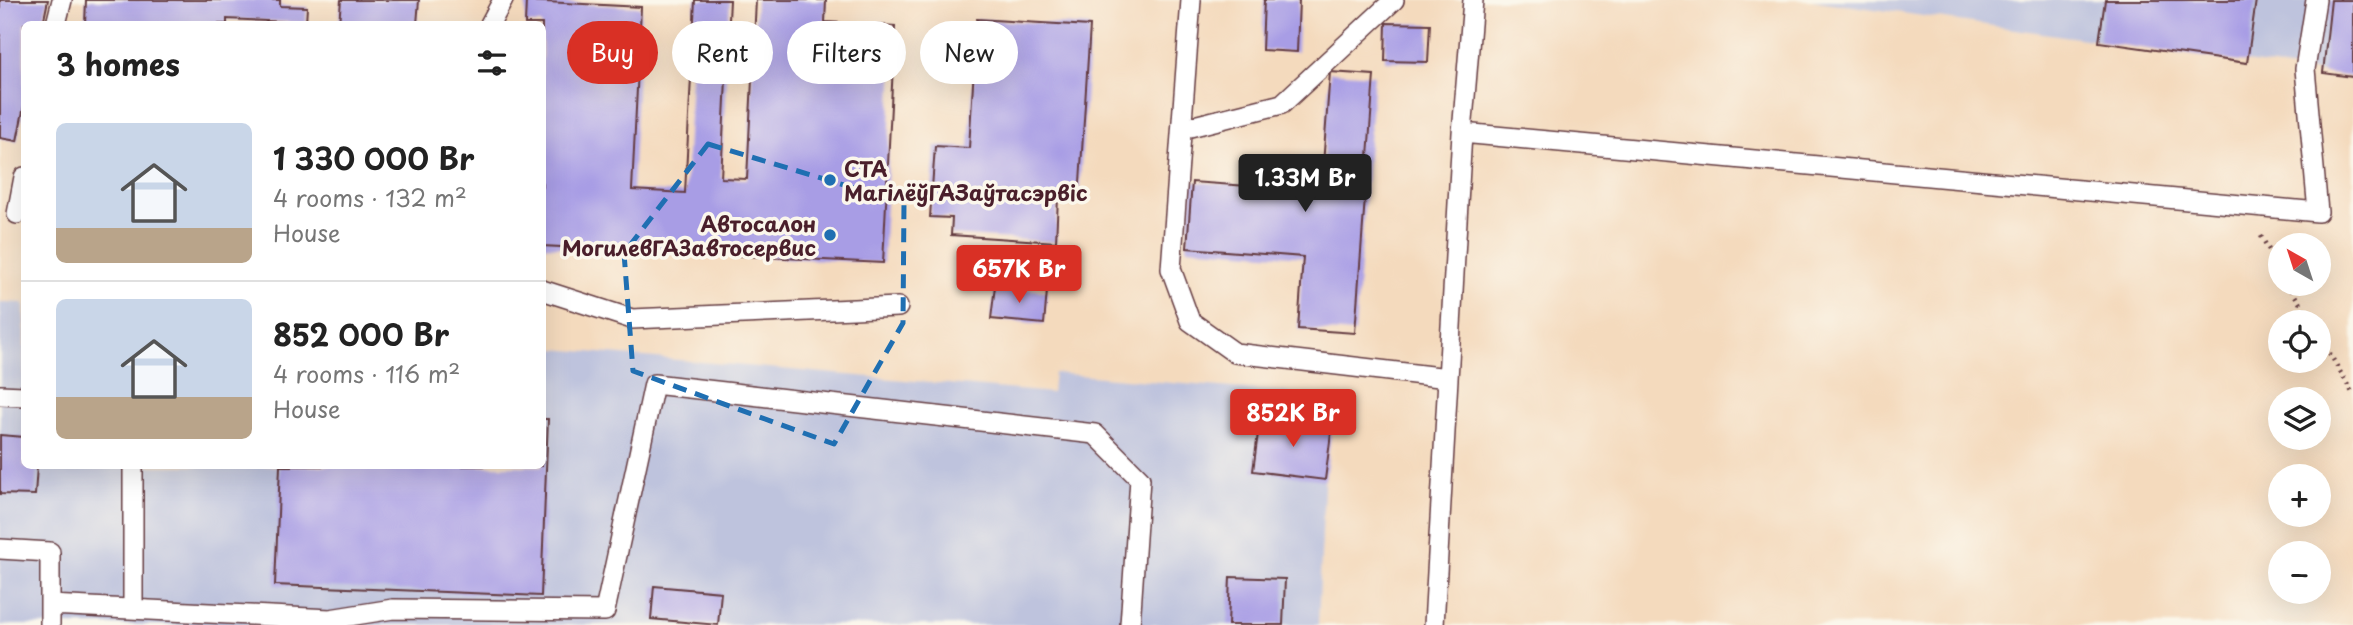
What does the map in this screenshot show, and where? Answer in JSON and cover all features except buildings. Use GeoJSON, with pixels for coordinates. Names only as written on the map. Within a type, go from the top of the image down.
{"type":"FeatureCollection","features":[{"type":"Feature","properties":{"kind":"lane"},"geometry":{"type":"LineString","coordinates":[[57,21],[61,0]]}},
{"type":"Feature","properties":{"kind":"lane"},"geometry":{"type":"LineString","coordinates":[[492,21],[503,0]]}},
{"type":"Feature","properties":{"kind":"lane"},"geometry":{"type":"LineString","coordinates":[[1192,0],[1171,269],[1190,321],[1235,353],[1448,378]]}},
{"type":"Feature","properties":{"kind":"lane"},"geometry":{"type":"LineString","coordinates":[[1182,129],[1282,104],[1394,0]]}},
{"type":"Feature","properties":{"kind":"lane"},"geometry":{"type":"LineString","coordinates":[[1434,625],[1462,133],[1473,0]]}},
{"type":"Feature","properties":{"kind":"lane"},"geometry":{"type":"LineString","coordinates":[[1462,133],[2318,212],[2305,69],[2316,0]]}},
{"type":"Feature","properties":{"kind":"lane"},"geometry":{"type":"LineString","coordinates":[[14,214],[21,188]]}},
{"type":"Feature","properties":{"kind":"lane"},"geometry":{"type":"LineString","coordinates":[[546,291],[632,319],[898,307]]}},
{"type":"Feature","properties":{"kind":"lane"},"geometry":{"type":"LineString","coordinates":[[50,605],[330,619],[393,610],[606,611],[654,384],[1095,435],[1140,480],[1130,625]]}},
{"type":"Feature","properties":{"kind":"lane"},"geometry":{"type":"LineString","coordinates":[[0,395],[21,396]]}},
{"type":"Feature","properties":{"kind":"lane"},"geometry":{"type":"LineString","coordinates":[[133,469],[133,609]]}},
{"type":"Feature","properties":{"kind":"lane"},"geometry":{"type":"LineString","coordinates":[[0,549],[50,552],[50,625]]}},
{"type":"Feature","properties":{"kind":"path"},"geometry":{"type":"LineString","coordinates":[[2331,356],[2353,394]]}},
{"type":"Feature","properties":{"kind":"highlighted area"},"geometry":{"type":"Polygon","coordinates":[[[708,144],[904,203],[903,323],[834,444],[633,371],[624,253],[708,144]]]}},
{"type":"Feature","properties":{"kind":"shaded area"},"geometry":{"type":"Polygon","coordinates":[[[1811,0],[2353,0],[2323,73],[1811,0]]]}},
{"type":"Feature","properties":{"kind":"shaded area"},"geometry":{"type":"Polygon","coordinates":[[[0,302],[21,303],[21,469],[546,469],[546,348],[1052,393],[1054,373],[1328,396],[1318,625],[0,625],[0,302]]]}},
{"type":"Feature","properties":{"kind":"place","name":"СТА МагілёўГАЗаўтасэрвіс"},"geometry":{"type":"Point","coordinates":[830,180]}},
{"type":"Feature","properties":{"kind":"place","name":"Автосалон МогилевГАЗавтосервис"},"geometry":{"type":"Point","coordinates":[830,235]}}]}
